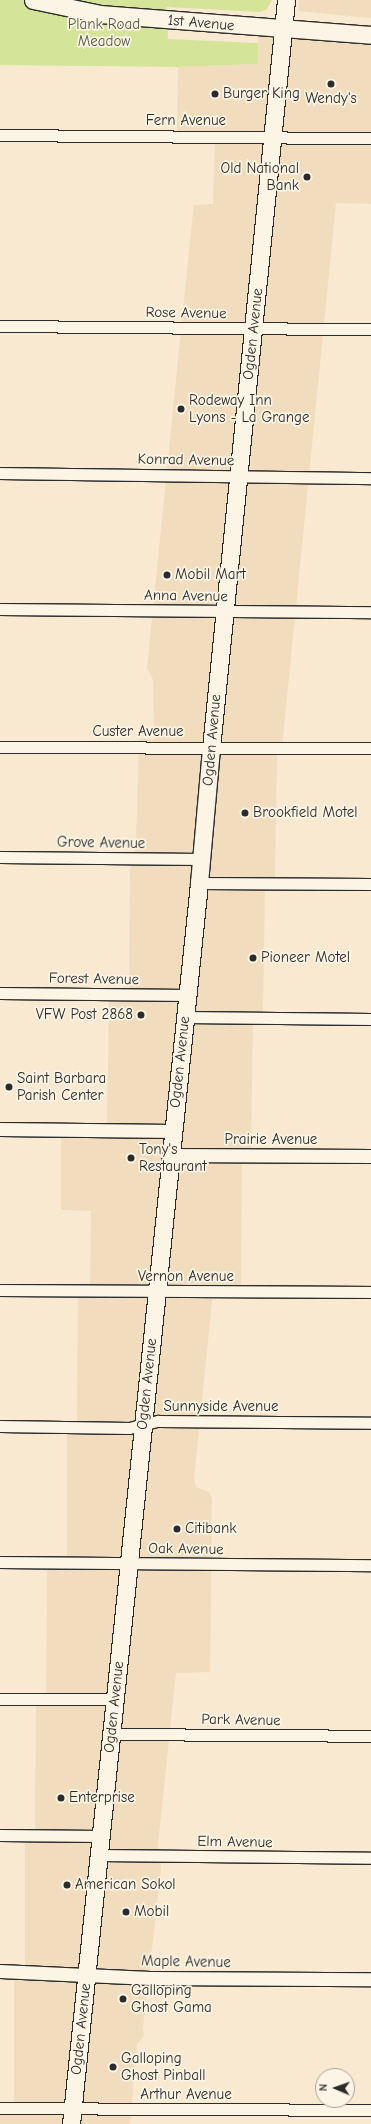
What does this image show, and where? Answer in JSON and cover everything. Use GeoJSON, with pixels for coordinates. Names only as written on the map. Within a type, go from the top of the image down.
{"type":"FeatureCollection","features":[{"type":"Feature","properties":{"kind":"main road","name":"1st Avenue"},"geometry":{"type":"LineString","coordinates":[[32,0],[100,14],[282,30],[371,35]]}},
{"type":"Feature","properties":{"kind":"main road","name":"Ogden Avenue"},"geometry":{"type":"LineString","coordinates":[[72,2117],[199,883],[211,748],[286,0]]}},
{"type":"Feature","properties":{"kind":"street","name":"Fern Avenue"},"geometry":{"type":"LineString","coordinates":[[0,135],[371,138]]}},
{"type":"Feature","properties":{"kind":"street","name":"Rose Avenue"},"geometry":{"type":"LineString","coordinates":[[0,326],[371,329]]}},
{"type":"Feature","properties":{"kind":"street","name":"Konrad Avenue"},"geometry":{"type":"LineString","coordinates":[[0,473],[371,478]]}},
{"type":"Feature","properties":{"kind":"street","name":"Anna Avenue"},"geometry":{"type":"LineString","coordinates":[[0,609],[371,612]]}},
{"type":"Feature","properties":{"kind":"street","name":"Custer Avenue"},"geometry":{"type":"LineString","coordinates":[[0,747],[371,748]]}},
{"type":"Feature","properties":{"kind":"street","name":"Grove Avenue"},"geometry":{"type":"LineString","coordinates":[[0,857],[201,859]]}},
{"type":"Feature","properties":{"kind":"street"},"geometry":{"type":"LineString","coordinates":[[199,883],[371,884]]}},
{"type":"Feature","properties":{"kind":"street","name":"Forest Avenue"},"geometry":{"type":"LineString","coordinates":[[0,993],[187,995]]}},
{"type":"Feature","properties":{"kind":"street"},"geometry":{"type":"LineString","coordinates":[[185,1017],[371,1019]]}},
{"type":"Feature","properties":{"kind":"street"},"geometry":{"type":"LineString","coordinates":[[0,1129],[173,1130]]}},
{"type":"Feature","properties":{"kind":"street","name":"Prairie Avenue"},"geometry":{"type":"LineString","coordinates":[[171,1155],[371,1156]]}},
{"type":"Feature","properties":{"kind":"street","name":"Vernon Avenue"},"geometry":{"type":"LineString","coordinates":[[0,1290],[371,1292]]}},
{"type":"Feature","properties":{"kind":"street","name":"Sunnyside Avenue"},"geometry":{"type":"LineString","coordinates":[[0,1426],[129,1428],[158,1421],[371,1423]]}},
{"type":"Feature","properties":{"kind":"street","name":"Oak Avenue"},"geometry":{"type":"LineString","coordinates":[[0,1562],[371,1565]]}},
{"type":"Feature","properties":{"kind":"street"},"geometry":{"type":"LineString","coordinates":[[0,1699],[115,1700]]}},
{"type":"Feature","properties":{"kind":"street","name":"Park Avenue"},"geometry":{"type":"LineString","coordinates":[[112,1734],[371,1736]]}},
{"type":"Feature","properties":{"kind":"street"},"geometry":{"type":"LineString","coordinates":[[0,1835],[101,1836]]}},
{"type":"Feature","properties":{"kind":"street","name":"Elm Avenue"},"geometry":{"type":"LineString","coordinates":[[99,1855],[371,1858]]}},
{"type":"Feature","properties":{"kind":"street","name":"Maple Avenue"},"geometry":{"type":"LineString","coordinates":[[0,1971],[150,1978],[371,1979]]}},
{"type":"Feature","properties":{"kind":"street","name":"Arthur Avenue"},"geometry":{"type":"LineString","coordinates":[[0,2108],[72,2117],[371,2110]]}},
{"type":"Feature","properties":{"kind":"shaded area"},"geometry":{"type":"Polygon","coordinates":[[[299,0],[371,0],[371,18],[298,11],[299,0]]]}},
{"type":"Feature","properties":{"kind":"shaded area"},"geometry":{"type":"Polygon","coordinates":[[[259,30],[371,37],[371,204],[336,203],[282,748],[277,748],[275,883],[265,883],[263,1018],[253,1018],[251,1156],[242,1156],[241,1292],[213,1292],[194,1479],[196,1487],[209,1492],[212,1499],[210,1672],[176,1673],[158,1845],[161,1869],[143,2028],[144,2036],[137,2044],[130,2124],[0,2124],[0,2108],[14,2108],[14,1971],[25,1972],[25,1835],[35,1835],[36,1699],[46,1699],[47,1562],[67,1562],[67,1427],[77,1427],[78,1291],[90,1290],[91,1211],[61,1210],[61,1129],[107,1130],[109,994],[129,994],[130,871],[136,842],[139,739],[154,739],[153,680],[147,668],[192,221],[194,205],[213,204],[215,137],[177,136],[178,67],[257,64],[259,30]]]}},
{"type":"Feature","properties":{"kind":"green space","name":"Plank Road Meadow"},"geometry":{"type":"Polygon","coordinates":[[[0,0],[272,0],[267,9],[260,12],[167,7],[168,39],[258,43],[258,64],[178,67],[0,65],[0,0]]]}},
{"type":"Feature","properties":{"kind":"place","name":"Wendy's"},"geometry":{"type":"Point","coordinates":[331,84]}},
{"type":"Feature","properties":{"kind":"place","name":"Burger King"},"geometry":{"type":"Point","coordinates":[215,94]}},
{"type":"Feature","properties":{"kind":"place","name":"Old National Bank"},"geometry":{"type":"Point","coordinates":[307,177]}},
{"type":"Feature","properties":{"kind":"place","name":"Rodeway Inn Lyons - La Grange"},"geometry":{"type":"Point","coordinates":[181,409]}},
{"type":"Feature","properties":{"kind":"place","name":"Mobil Mart"},"geometry":{"type":"Point","coordinates":[167,575]}},
{"type":"Feature","properties":{"kind":"place","name":"Brookfield Motel"},"geometry":{"type":"Point","coordinates":[245,813]}},
{"type":"Feature","properties":{"kind":"place","name":"Pioneer Motel"},"geometry":{"type":"Point","coordinates":[253,958]}},
{"type":"Feature","properties":{"kind":"place","name":"VFW Post 2868"},"geometry":{"type":"Point","coordinates":[141,1015]}},
{"type":"Feature","properties":{"kind":"place","name":"Saint Barbara Parish Center"},"geometry":{"type":"Point","coordinates":[9,1087]}},
{"type":"Feature","properties":{"kind":"place","name":"Tony's Restaurant"},"geometry":{"type":"Point","coordinates":[131,1158]}},
{"type":"Feature","properties":{"kind":"place","name":"Citibank"},"geometry":{"type":"Point","coordinates":[177,1529]}},
{"type":"Feature","properties":{"kind":"place","name":"Enterprise"},"geometry":{"type":"Point","coordinates":[61,1798]}},
{"type":"Feature","properties":{"kind":"place","name":"American Sokol"},"geometry":{"type":"Point","coordinates":[67,1885]}},
{"type":"Feature","properties":{"kind":"place","name":"Mobil"},"geometry":{"type":"Point","coordinates":[126,1912]}},
{"type":"Feature","properties":{"kind":"place","name":"Galloping Ghost Gama"},"geometry":{"type":"Point","coordinates":[123,1999]}},
{"type":"Feature","properties":{"kind":"place","name":"Galloping Ghost Pinball"},"geometry":{"type":"Point","coordinates":[113,2067]}}]}
